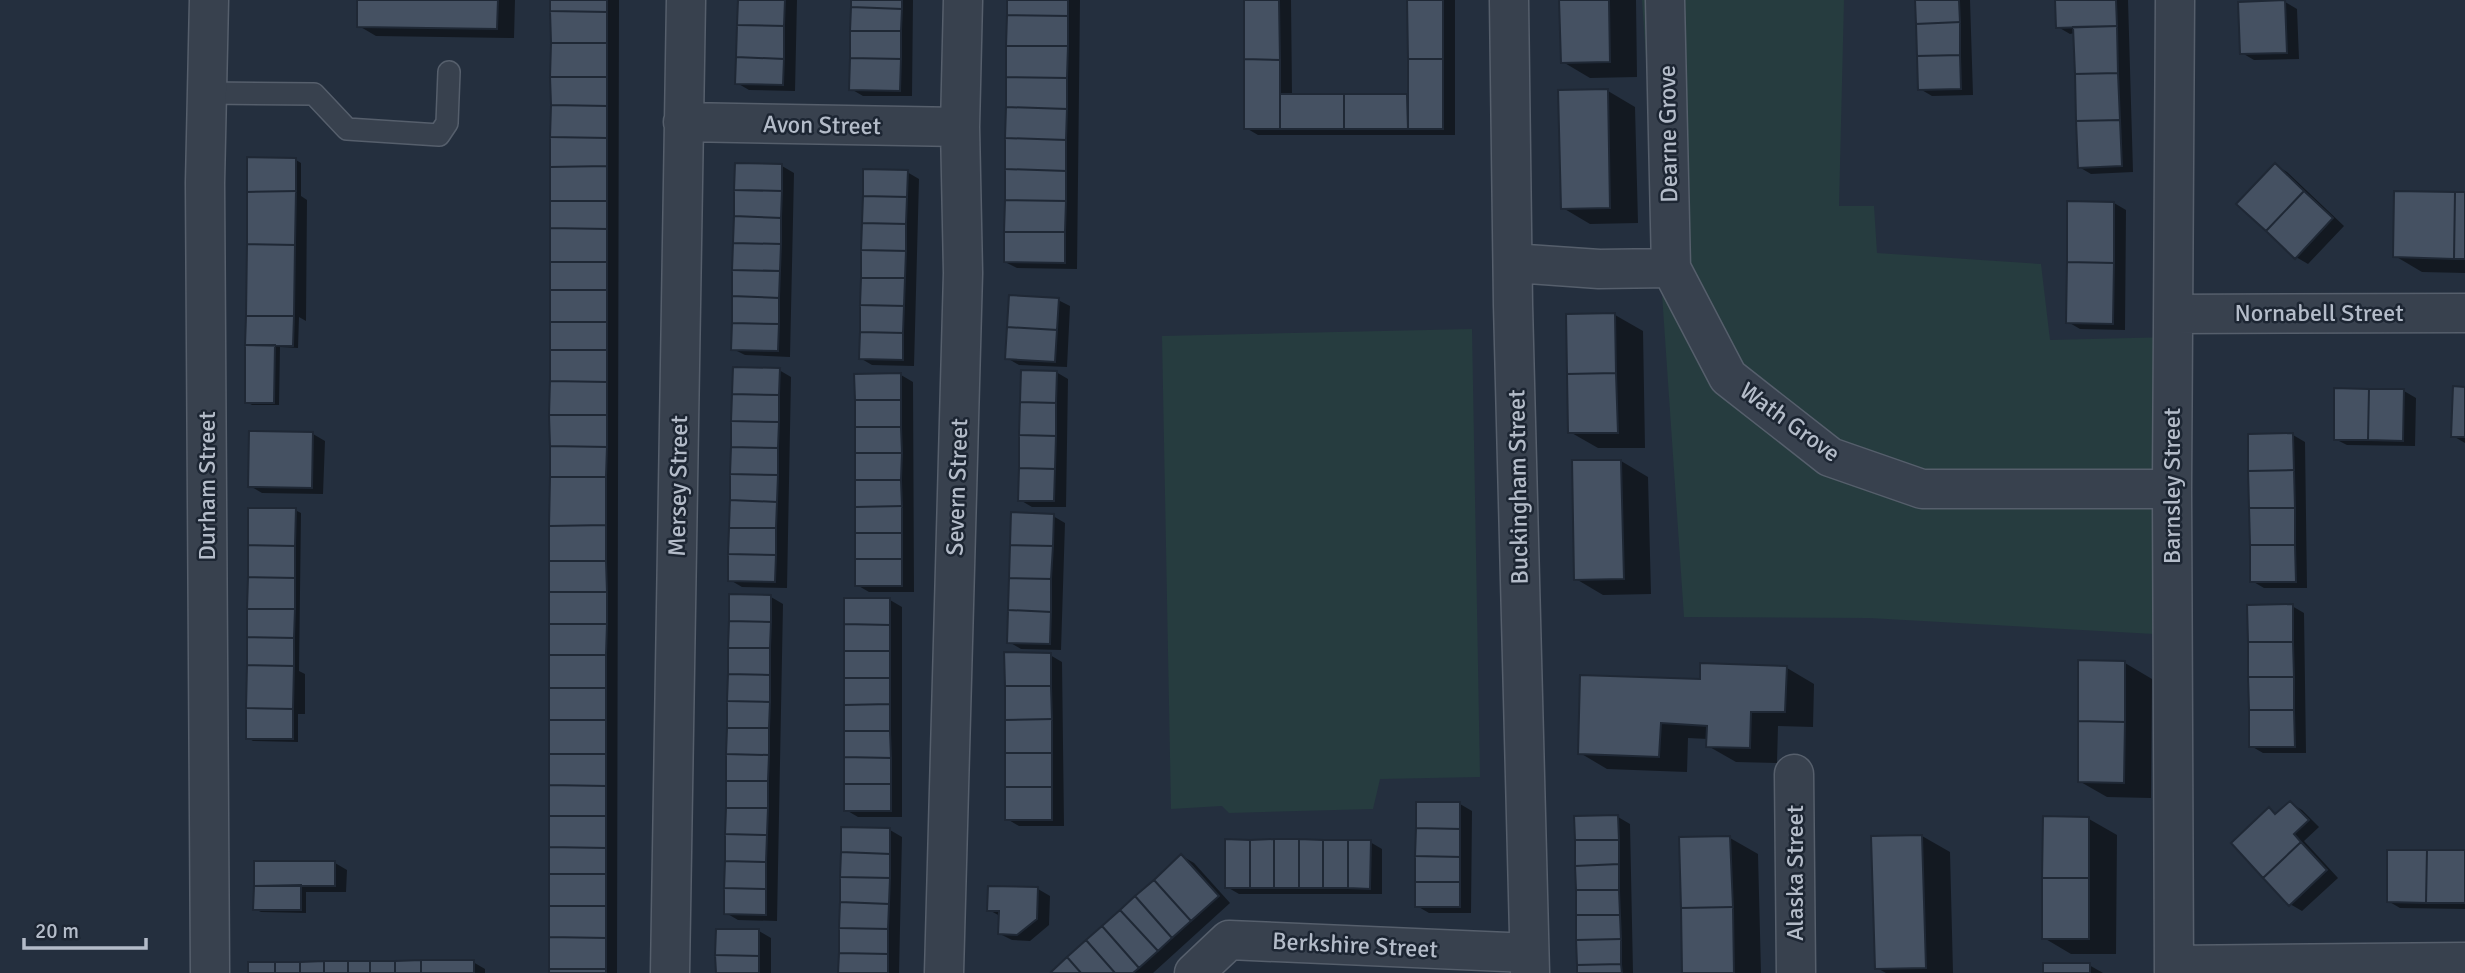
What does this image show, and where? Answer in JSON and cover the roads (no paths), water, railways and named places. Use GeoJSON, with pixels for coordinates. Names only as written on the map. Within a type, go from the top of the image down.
{"type":"FeatureCollection","features":[{"type":"Feature","properties":{"kind":"street","name":"Durham Street"},"geometry":{"type":"LineString","coordinates":[[209,0],[205,183],[210,973]]}},
{"type":"Feature","properties":{"kind":"street","name":"Mersey Street"},"geometry":{"type":"LineString","coordinates":[[670,973],[686,0]]}},
{"type":"Feature","properties":{"kind":"street","name":"Severn Street"},"geometry":{"type":"LineString","coordinates":[[944,973],[963,273],[960,127],[963,0]]}},
{"type":"Feature","properties":{"kind":"street","name":"Buckingham Street"},"geometry":{"type":"LineString","coordinates":[[1509,0],[1530,963]]}},
{"type":"Feature","properties":{"kind":"street","name":"Dearne Grove"},"geometry":{"type":"LineString","coordinates":[[1665,0],[1671,268]]}},
{"type":"Feature","properties":{"kind":"street","name":"Barnsley Street"},"geometry":{"type":"LineString","coordinates":[[2174,969],[2172,489],[2175,0]]}},
{"type":"Feature","properties":{"kind":"street","name":"Avon Street"},"geometry":{"type":"LineString","coordinates":[[683,122],[960,127]]}},
{"type":"Feature","properties":{"kind":"street"},"geometry":{"type":"LineString","coordinates":[[1514,263],[1600,269],[1671,268]]}},
{"type":"Feature","properties":{"kind":"street","name":"Wath Grove"},"geometry":{"type":"LineString","coordinates":[[1671,268],[1728,377],[1830,457],[1922,489],[2172,489]]}},
{"type":"Feature","properties":{"kind":"street","name":"Nornabell Street"},"geometry":{"type":"LineString","coordinates":[[2174,314],[2465,313]]}},
{"type":"Feature","properties":{"kind":"street","name":"Alaska Street"},"geometry":{"type":"LineString","coordinates":[[1794,774],[1796,973]]}},
{"type":"Feature","properties":{"kind":"street","name":"Berkshire Street"},"geometry":{"type":"LineString","coordinates":[[1194,973],[1229,940],[1530,963]]}},
{"type":"Feature","properties":{"kind":"street"},"geometry":{"type":"LineString","coordinates":[[2174,969],[2465,962]]}},
{"type":"Feature","properties":{"kind":"lane"},"geometry":{"type":"LineString","coordinates":[[207,93],[314,94],[347,130],[439,135],[447,123],[449,72]]}}]}
